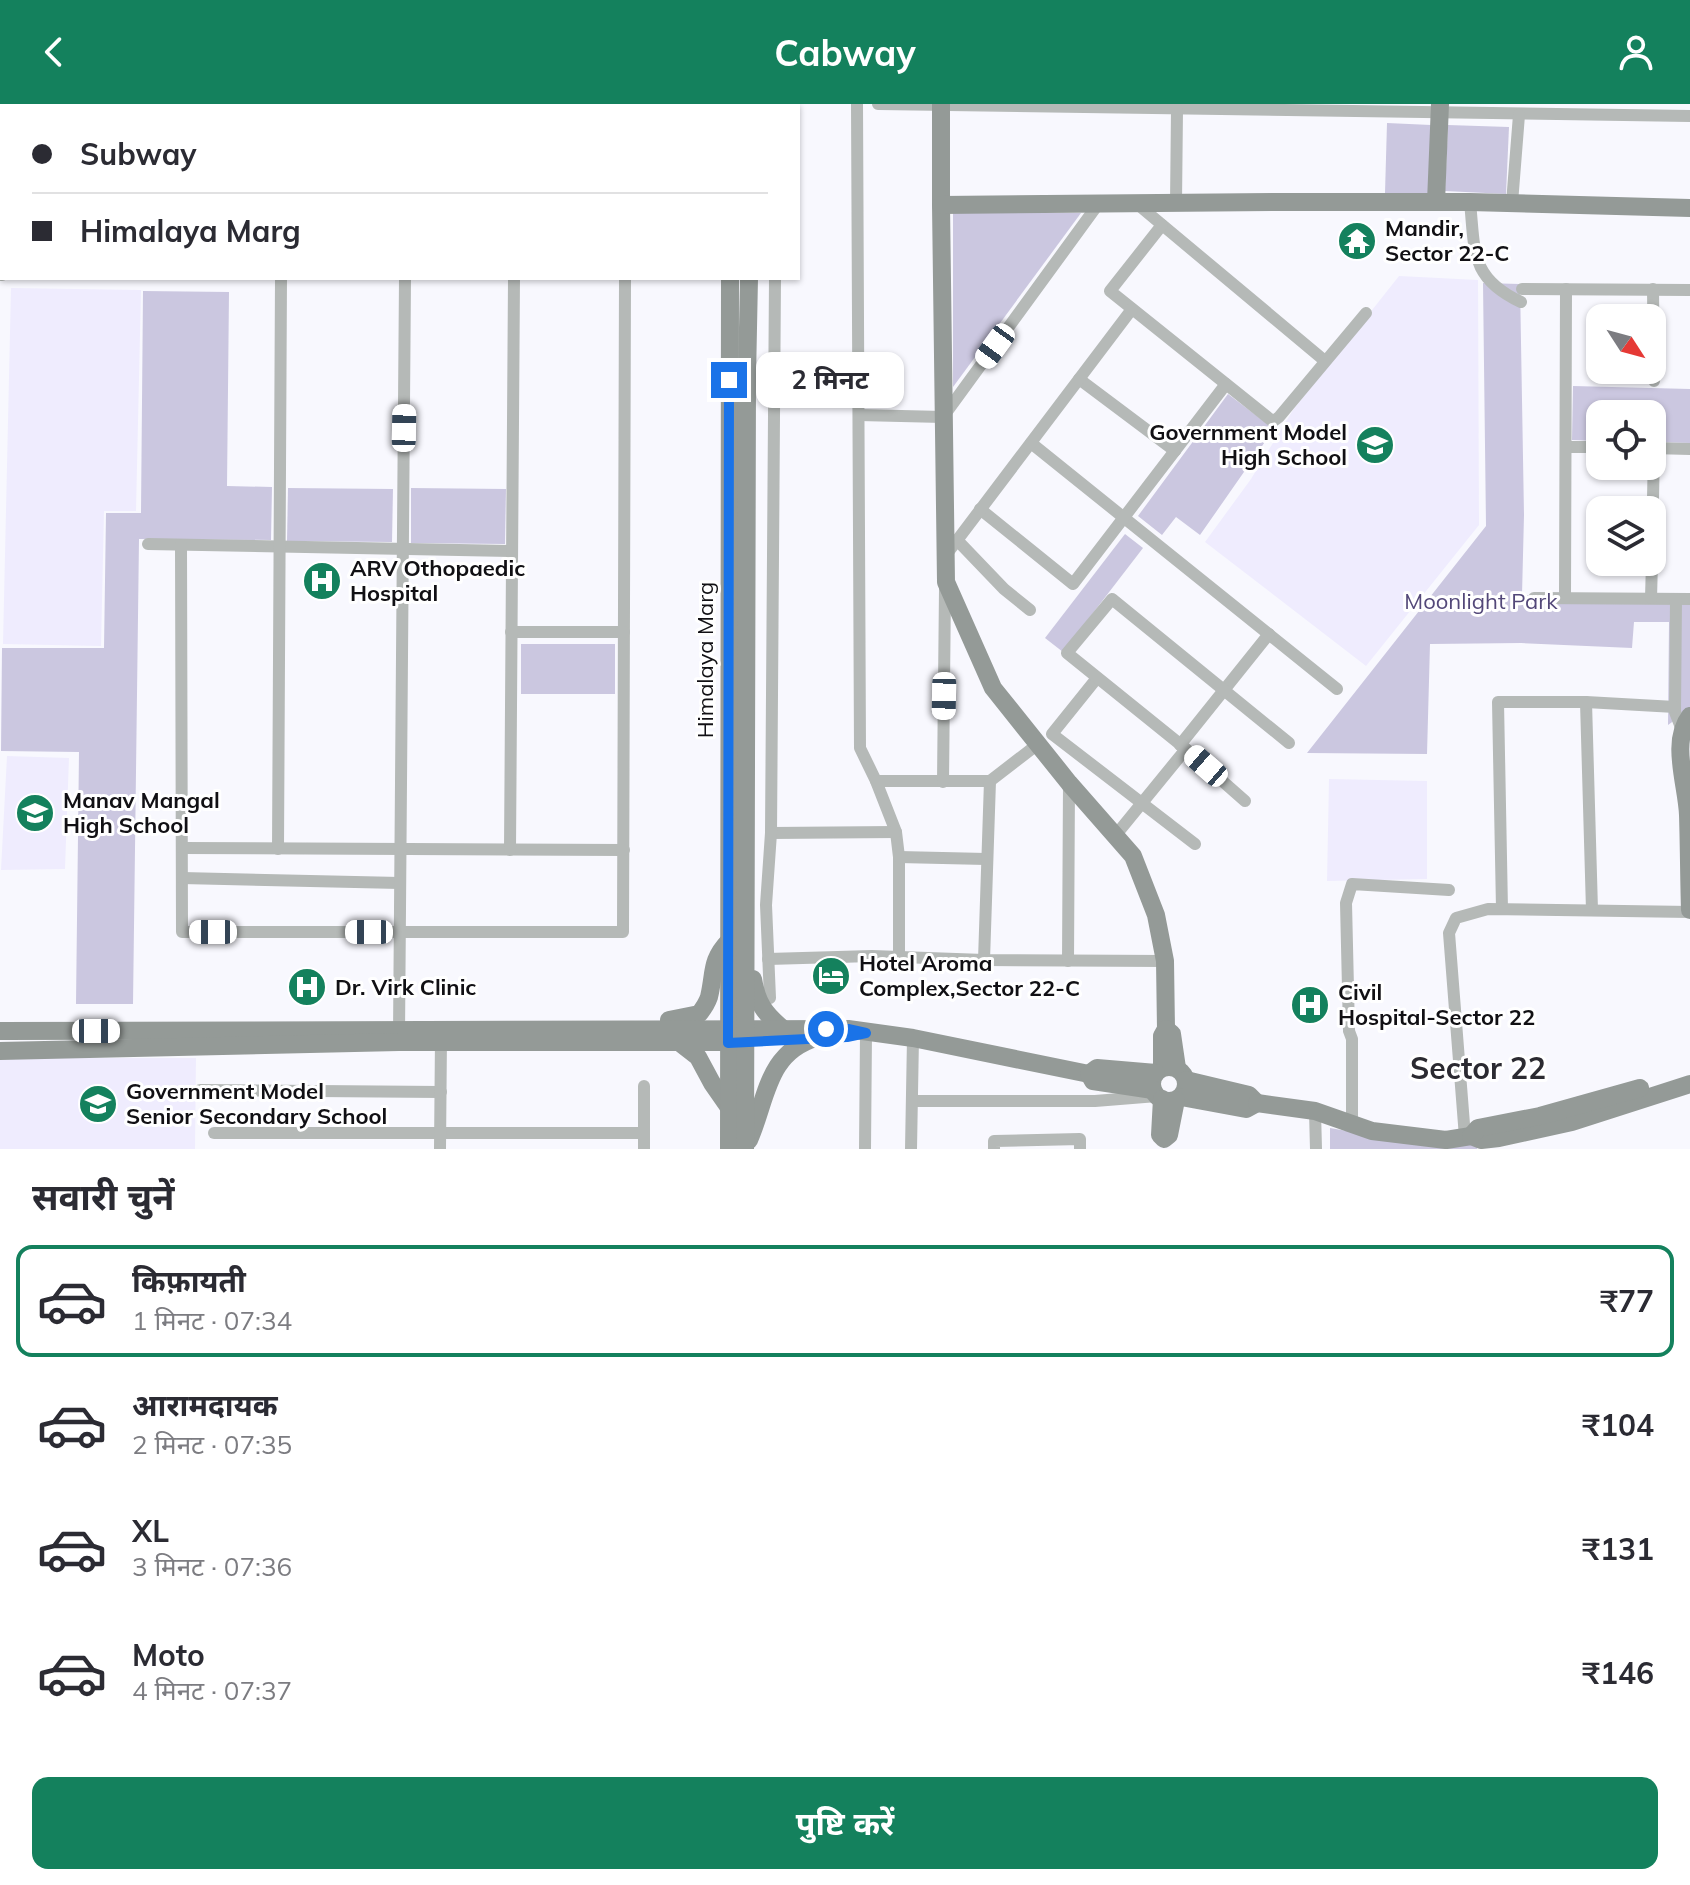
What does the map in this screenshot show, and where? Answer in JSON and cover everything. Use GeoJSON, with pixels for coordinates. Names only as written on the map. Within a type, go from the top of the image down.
{"type":"FeatureCollection","features":[{"type":"Feature","properties":{"kind":"street"},"geometry":{"type":"LineString","coordinates":[[857,104],[860,748],[896,832],[899,957]]}},
{"type":"Feature","properties":{"kind":"street"},"geometry":{"type":"LineString","coordinates":[[878,104],[1177,110],[1440,109],[1519,115],[1566,109],[1690,116]]}},
{"type":"Feature","properties":{"kind":"street"},"geometry":{"type":"LineString","coordinates":[[941,105],[946,582],[943,782]]}},
{"type":"Feature","properties":{"kind":"street"},"geometry":{"type":"LineString","coordinates":[[1436,202],[1440,109]]}},
{"type":"Feature","properties":{"kind":"street"},"geometry":{"type":"LineString","coordinates":[[1176,203],[1177,110]]}},
{"type":"Feature","properties":{"kind":"street"},"geometry":{"type":"LineString","coordinates":[[1512,203],[1519,115]]}},
{"type":"Feature","properties":{"kind":"street"},"geometry":{"type":"LineString","coordinates":[[941,205],[1470,202],[1690,208]]}},
{"type":"Feature","properties":{"kind":"street"},"geometry":{"type":"LineString","coordinates":[[1470,202],[1476,260],[1487,279],[1502,293],[1521,295],[1566,289],[1690,290]]}},
{"type":"Feature","properties":{"kind":"street"},"geometry":{"type":"LineString","coordinates":[[943,417],[1099,203]]}},
{"type":"Feature","properties":{"kind":"street"},"geometry":{"type":"LineString","coordinates":[[1136,203],[1325,361]]}},
{"type":"Feature","properties":{"kind":"street"},"geometry":{"type":"LineString","coordinates":[[1162,225],[1110,291],[1271,420],[1275,420],[1366,313]]}},
{"type":"Feature","properties":{"kind":"street"},"geometry":{"type":"LineString","coordinates":[[278,849],[281,280]]}},
{"type":"Feature","properties":{"kind":"street"},"geometry":{"type":"LineString","coordinates":[[400,1036],[405,280]]}},
{"type":"Feature","properties":{"kind":"street"},"geometry":{"type":"LineString","coordinates":[[510,850],[514,280]]}},
{"type":"Feature","properties":{"kind":"street"},"geometry":{"type":"LineString","coordinates":[[181,545],[182,932],[623,932],[625,280]]}},
{"type":"Feature","properties":{"kind":"street","name":"Himalaya Marg"},"geometry":{"type":"LineString","coordinates":[[730,280],[729,941],[745,1149]]}},
{"type":"Feature","properties":{"kind":"street","name":"Himalaya Marg"},"geometry":{"type":"LineString","coordinates":[[729,1149],[728,1106],[746,953],[749,280]]}},
{"type":"Feature","properties":{"kind":"street"},"geometry":{"type":"LineString","coordinates":[[770,998],[766,913],[771,833],[775,280]]}},
{"type":"Feature","properties":{"kind":"street"},"geometry":{"type":"LineString","coordinates":[[1565,598],[1566,289]]}},
{"type":"Feature","properties":{"kind":"street"},"geometry":{"type":"LineString","coordinates":[[1653,289],[1653,304]]}},
{"type":"Feature","properties":{"kind":"street"},"geometry":{"type":"LineString","coordinates":[[945,556],[1132,309]]}},
{"type":"Feature","properties":{"kind":"street"},"geometry":{"type":"LineString","coordinates":[[1079,379],[1175,451]]}},
{"type":"Feature","properties":{"kind":"street"},"geometry":{"type":"LineString","coordinates":[[980,509],[1073,584],[1226,384]]}},
{"type":"Feature","properties":{"kind":"street"},"geometry":{"type":"LineString","coordinates":[[859,415],[943,417]]}},
{"type":"Feature","properties":{"kind":"street"},"geometry":{"type":"LineString","coordinates":[[1031,443],[1337,689]]}},
{"type":"Feature","properties":{"kind":"street"},"geometry":{"type":"LineString","coordinates":[[1566,447],[1586,447]]}},
{"type":"Feature","properties":{"kind":"street"},"geometry":{"type":"LineString","coordinates":[[1666,448],[1690,449]]}},
{"type":"Feature","properties":{"kind":"street"},"geometry":{"type":"LineString","coordinates":[[957,540],[1004,589],[1030,610]]}},
{"type":"Feature","properties":{"kind":"street"},"geometry":{"type":"LineString","coordinates":[[148,544],[512,551]]}},
{"type":"Feature","properties":{"kind":"street"},"geometry":{"type":"LineString","coordinates":[[1651,598],[1652,576]]}},
{"type":"Feature","properties":{"kind":"street"},"geometry":{"type":"LineString","coordinates":[[946,582],[993,688],[1069,783],[1133,856],[1139,871],[1156,915],[1165,961],[1166,1029],[1162,1036],[1168,1086],[1160,1135],[1164,1144]]}},
{"type":"Feature","properties":{"kind":"street"},"geometry":{"type":"LineString","coordinates":[[1468,1136],[1449,933],[1456,918],[1488,909],[1690,911],[1682,717],[1683,599],[1534,598]]}},
{"type":"Feature","properties":{"kind":"street"},"geometry":{"type":"LineString","coordinates":[[1245,801],[1067,653],[1112,599],[1289,743]]}},
{"type":"Feature","properties":{"kind":"street"},"geometry":{"type":"LineString","coordinates":[[511,632],[624,632]]}},
{"type":"Feature","properties":{"kind":"street"},"geometry":{"type":"LineString","coordinates":[[1115,836],[1269,634]]}},
{"type":"Feature","properties":{"kind":"street"},"geometry":{"type":"LineString","coordinates":[[1097,678],[1052,734],[1195,844]]}},
{"type":"Feature","properties":{"kind":"street"},"geometry":{"type":"LineString","coordinates":[[1502,909],[1498,702],[1586,702],[1682,717]]}},
{"type":"Feature","properties":{"kind":"street"},"geometry":{"type":"LineString","coordinates":[[1586,702],[1592,910]]}},
{"type":"Feature","properties":{"kind":"street"},"geometry":{"type":"LineString","coordinates":[[876,781],[990,781],[1038,744]]}},
{"type":"Feature","properties":{"kind":"street"},"geometry":{"type":"LineString","coordinates":[[984,960],[990,781]]}},
{"type":"Feature","properties":{"kind":"street"},"geometry":{"type":"LineString","coordinates":[[1068,961],[1069,783]]}},
{"type":"Feature","properties":{"kind":"street"},"geometry":{"type":"LineString","coordinates":[[771,833],[896,832]]}},
{"type":"Feature","properties":{"kind":"street"},"geometry":{"type":"LineString","coordinates":[[182,848],[624,850]]}},
{"type":"Feature","properties":{"kind":"street"},"geometry":{"type":"LineString","coordinates":[[899,857],[986,859]]}},
{"type":"Feature","properties":{"kind":"street"},"geometry":{"type":"LineString","coordinates":[[182,878],[400,883]]}},
{"type":"Feature","properties":{"kind":"street"},"geometry":{"type":"LineString","coordinates":[[1352,1124],[1346,903],[1352,884],[1449,890]]}},
{"type":"Feature","properties":{"kind":"street"},"geometry":{"type":"LineString","coordinates":[[746,912],[766,913]]}},
{"type":"Feature","properties":{"kind":"street"},"geometry":{"type":"LineString","coordinates":[[649,1029],[666,1020],[699,1014],[708,1000],[718,953],[729,941]]}},
{"type":"Feature","properties":{"kind":"street"},"geometry":{"type":"LineString","coordinates":[[746,953],[758,1003],[783,1029]]}},
{"type":"Feature","properties":{"kind":"street"},"geometry":{"type":"LineString","coordinates":[[768,959],[899,957],[1165,961]]}},
{"type":"Feature","properties":{"kind":"street"},"geometry":{"type":"LineString","coordinates":[[441,1036],[649,1029],[816,1038],[866,1033]]}},
{"type":"Feature","properties":{"kind":"street"},"geometry":{"type":"LineString","coordinates":[[0,1031],[441,1036],[680,1043],[783,1029],[848,1029],[913,1038],[1089,1074],[1093,1081],[1249,1095],[1257,1103],[1315,1111],[1372,1131],[1446,1140],[1468,1136],[1481,1140],[1499,1138],[1572,1122],[1690,1084]]}},
{"type":"Feature","properties":{"kind":"street"},"geometry":{"type":"LineString","coordinates":[[865,1149],[866,1033]]}},
{"type":"Feature","properties":{"kind":"street"},"geometry":{"type":"LineString","coordinates":[[0,1051],[400,1036]]}},
{"type":"Feature","properties":{"kind":"street"},"geometry":{"type":"LineString","coordinates":[[440,1149],[441,1036]]}},
{"type":"Feature","properties":{"kind":"street"},"geometry":{"type":"LineString","coordinates":[[745,1149],[776,1069],[795,1047],[816,1038]]}},
{"type":"Feature","properties":{"kind":"street"},"geometry":{"type":"LineString","coordinates":[[911,1149],[913,1038]]}},
{"type":"Feature","properties":{"kind":"street"},"geometry":{"type":"LineString","coordinates":[[680,1043],[698,1057],[728,1106]]}},
{"type":"Feature","properties":{"kind":"street"},"geometry":{"type":"LineString","coordinates":[[1468,1136],[1478,1128],[1540,1116],[1690,1074]]}},
{"type":"Feature","properties":{"kind":"street"},"geometry":{"type":"LineString","coordinates":[[644,1086],[644,1149]]}},
{"type":"Feature","properties":{"kind":"street"},"geometry":{"type":"LineString","coordinates":[[912,1101],[1095,1101],[1168,1086]]}},
{"type":"Feature","properties":{"kind":"street"},"geometry":{"type":"LineString","coordinates":[[200,1090],[441,1092]]}},
{"type":"Feature","properties":{"kind":"street"},"geometry":{"type":"LineString","coordinates":[[1315,1111],[1316,1149]]}},
{"type":"Feature","properties":{"kind":"street"},"geometry":{"type":"LineString","coordinates":[[214,1133],[644,1133]]}},
{"type":"Feature","properties":{"kind":"street"},"geometry":{"type":"LineString","coordinates":[[244,1133],[244,1149]]}},
{"type":"Feature","properties":{"kind":"street"},"geometry":{"type":"LineString","coordinates":[[550,1149],[551,1134]]}},
{"type":"Feature","properties":{"kind":"street"},"geometry":{"type":"LineString","coordinates":[[994,1149],[994,1141],[1080,1139],[1080,1149]]}},
{"type":"Feature","properties":{"kind":"shaded area","name":"Government Model High School"},"geometry":{"type":"Polygon","coordinates":[[[1399,276],[1478,280],[1479,525],[1366,666],[1205,542],[1251,479],[1293,410],[1399,276]]]}},
{"type":"Feature","properties":{"kind":"shaded area"},"geometry":{"type":"Polygon","coordinates":[[[11,288],[141,290],[136,511],[104,511],[101,646],[3,644],[11,288]]]}},
{"type":"Feature","properties":{"kind":"shaded area","name":"Manav Mangal High School"},"geometry":{"type":"Polygon","coordinates":[[[7,756],[69,758],[65,869],[1,870],[7,756]]]}},
{"type":"Feature","properties":{"kind":"shaded area"},"geometry":{"type":"Polygon","coordinates":[[[1329,779],[1427,781],[1427,879],[1327,881],[1329,779]]]}},
{"type":"Feature","properties":{"kind":"shaded area","name":"Government Model Senior Secondary School"},"geometry":{"type":"Polygon","coordinates":[[[0,1058],[196,1058],[195,1149],[0,1149],[0,1058]]]}},
{"type":"Feature","properties":{"kind":"green space"},"geometry":{"type":"Polygon","coordinates":[[[1387,123],[1431,125],[1428,194],[1385,193],[1387,123]]]}},
{"type":"Feature","properties":{"kind":"green space"},"geometry":{"type":"Polygon","coordinates":[[[1448,125],[1509,127],[1506,194],[1445,191],[1448,125]]]}},
{"type":"Feature","properties":{"kind":"green space"},"geometry":{"type":"Polygon","coordinates":[[[953,213],[1081,213],[953,387],[953,213]]]}},
{"type":"Feature","properties":{"kind":"green space","name":"Moonlight Park"},"geometry":{"type":"Polygon","coordinates":[[[1483,283],[1520,284],[1524,515],[1522,595],[1690,600],[1690,709],[1668,725],[1669,622],[1634,622],[1632,648],[1521,643],[1430,644],[1427,754],[1307,753],[1486,526],[1483,283]]]}},
{"type":"Feature","properties":{"kind":"green space"},"geometry":{"type":"Polygon","coordinates":[[[143,291],[229,292],[227,486],[272,487],[271,540],[139,539],[133,1004],[76,1004],[79,752],[1,751],[2,648],[104,648],[106,513],[141,513],[143,291]]]}},
{"type":"Feature","properties":{"kind":"green space"},"geometry":{"type":"Polygon","coordinates":[[[1573,386],[1690,389],[1690,443],[1666,442],[1666,400],[1586,400],[1586,440],[1572,440],[1573,386]]]}},
{"type":"Feature","properties":{"kind":"green space"},"geometry":{"type":"Polygon","coordinates":[[[1228,394],[1274,429],[1200,535],[1176,517],[1162,535],[1138,516],[1228,394]]]}},
{"type":"Feature","properties":{"kind":"green space"},"geometry":{"type":"Polygon","coordinates":[[[288,488],[393,489],[392,542],[287,541],[288,488]]]}},
{"type":"Feature","properties":{"kind":"green space"},"geometry":{"type":"Polygon","coordinates":[[[411,488],[506,489],[505,544],[411,543],[411,488]]]}},
{"type":"Feature","properties":{"kind":"green space"},"geometry":{"type":"Polygon","coordinates":[[[1125,534],[1143,548],[1063,652],[1045,638],[1125,534]]]}},
{"type":"Feature","properties":{"kind":"green space"},"geometry":{"type":"Polygon","coordinates":[[[521,644],[615,644],[615,694],[521,694],[521,644]]]}},
{"type":"Feature","properties":{"kind":"green space"},"geometry":{"type":"Polygon","coordinates":[[[1330,1128],[1404,1141],[1477,1142],[1477,1149],[1330,1149],[1330,1128]]]}},
{"type":"Feature","properties":{"kind":"place","name":"Mandir, Sector 22-C"},"geometry":{"type":"Point","coordinates":[1357,241]}},
{"type":"Feature","properties":{"kind":"place","name":"Government Model High School"},"geometry":{"type":"Point","coordinates":[1375,445]}},
{"type":"Feature","properties":{"kind":"place","name":"ARV Othopaedic Hospital"},"geometry":{"type":"Point","coordinates":[322,581]}},
{"type":"Feature","properties":{"kind":"place","name":"Manav Mangal High School"},"geometry":{"type":"Point","coordinates":[35,813]}},
{"type":"Feature","properties":{"kind":"place","name":"Hotel Aroma Complex,Sector 22-C"},"geometry":{"type":"Point","coordinates":[831,976]}},
{"type":"Feature","properties":{"kind":"place","name":"Dr. Virk Clinic"},"geometry":{"type":"Point","coordinates":[307,987]}},
{"type":"Feature","properties":{"kind":"place","name":"Civil Hospital-Sector 22"},"geometry":{"type":"Point","coordinates":[1310,1005]}},
{"type":"Feature","properties":{"kind":"place","name":"Government Model Senior Secondary School"},"geometry":{"type":"Point","coordinates":[98,1104]}},
{"type":"Feature","properties":{"kind":"district","name":"Sector 22"},"geometry":{"type":"Point","coordinates":[1478,1068]}},
{"type":"Feature","properties":{"kind":"route"},"geometry":{"type":"LineString","coordinates":[[729,380],[728,1043],[847,1037],[866,1033],[826,1029]]}}]}
